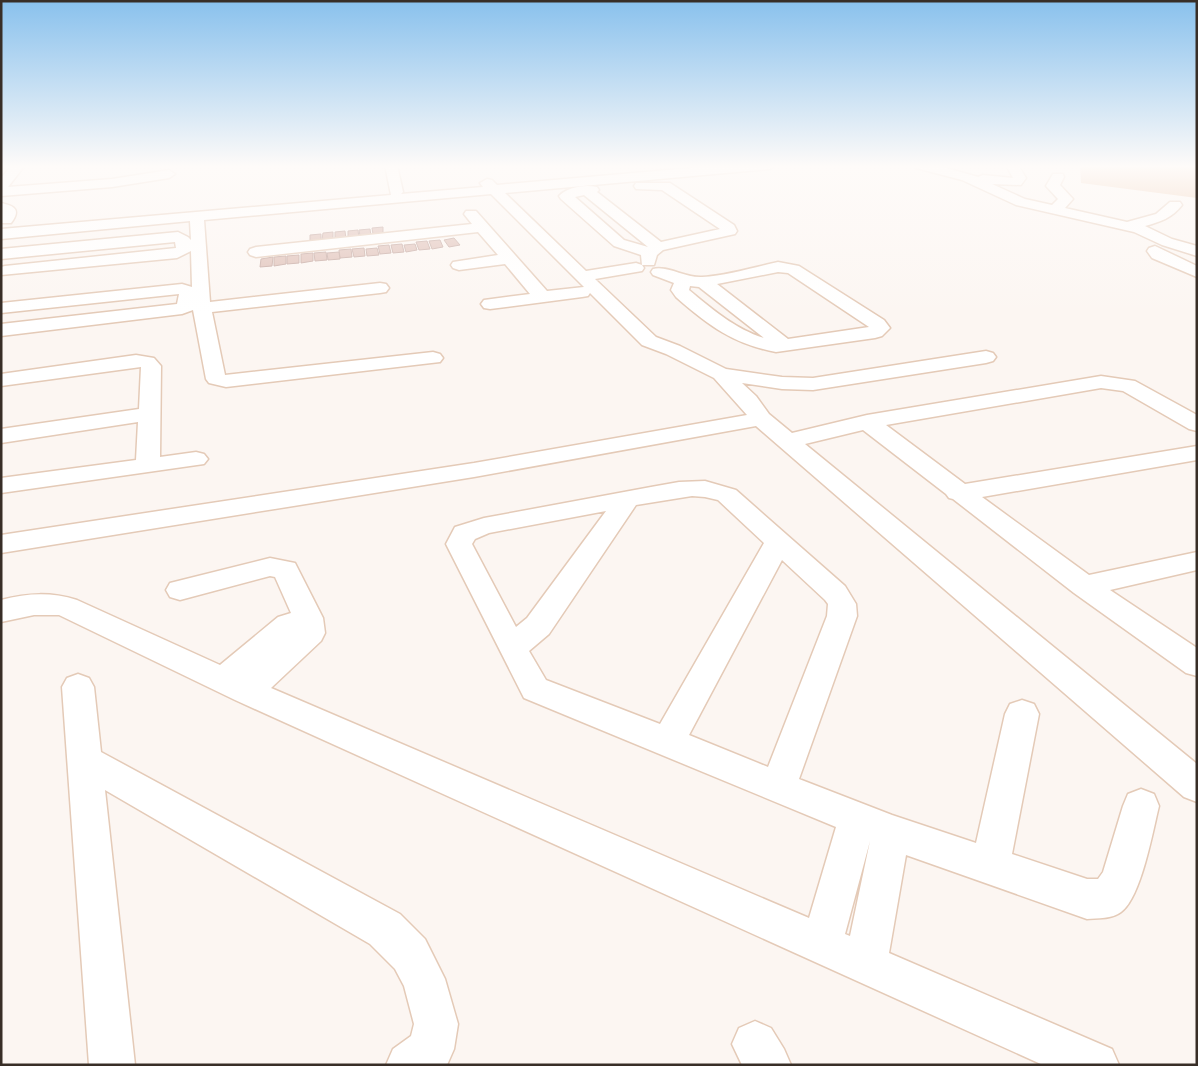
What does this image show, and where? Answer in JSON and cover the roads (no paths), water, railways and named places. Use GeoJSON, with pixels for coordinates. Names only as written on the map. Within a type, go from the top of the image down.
{"type":"FeatureCollection","features":[{"type":"Feature","properties":{"kind":"street"},"geometry":{"type":"LineString","coordinates":[[2,221],[124,215]]}},
{"type":"Feature","properties":{"kind":"street"},"geometry":{"type":"LineString","coordinates":[[2,221],[249,215]]}},
{"type":"Feature","properties":{"kind":"street"},"geometry":{"type":"LineString","coordinates":[[464,215],[482,227],[542,297]]}},
{"type":"Feature","properties":{"kind":"street"},"geometry":{"type":"LineString","coordinates":[[525,215],[650,341],[721,374],[782,383],[813,384]]}},
{"type":"Feature","properties":{"kind":"street"},"geometry":{"type":"LineString","coordinates":[[587,215],[619,243],[648,262],[683,281],[704,282],[786,267],[793,269],[881,328],[876,332],[767,345],[722,327],[682,293],[680,290],[683,281]]}},
{"type":"Feature","properties":{"kind":"street"},"geometry":{"type":"LineString","coordinates":[[607,215],[648,262]]}},
{"type":"Feature","properties":{"kind":"street"},"geometry":{"type":"LineString","coordinates":[[490,304],[542,297],[648,262],[730,231],[729,228],[709,215]]}},
{"type":"Feature","properties":{"kind":"street"},"geometry":{"type":"LineString","coordinates":[[1077,215],[1128,226],[1197,251]]}},
{"type":"Feature","properties":{"kind":"street"},"geometry":{"type":"LineString","coordinates":[[1128,226],[1163,215]]}},
{"type":"Feature","properties":{"kind":"street"},"geometry":{"type":"LineString","coordinates":[[197,217],[202,308],[216,379],[220,381],[433,358]]}},
{"type":"Feature","properties":{"kind":"street"},"geometry":{"type":"LineString","coordinates":[[252,241],[482,227]]}},
{"type":"Feature","properties":{"kind":"street"},"geometry":{"type":"LineString","coordinates":[[1,254],[178,237],[183,240],[184,250],[177,253],[3,272]]}},
{"type":"Feature","properties":{"kind":"street"},"geometry":{"type":"LineString","coordinates":[[1161,239],[1153,249],[1158,255],[1197,272]]}},
{"type":"Feature","properties":{"kind":"street"},"geometry":{"type":"LineString","coordinates":[[3,272],[25,252]]}},
{"type":"Feature","properties":{"kind":"street"},"geometry":{"type":"LineString","coordinates":[[459,265],[509,259]]}},
{"type":"Feature","properties":{"kind":"street"},"geometry":{"type":"LineString","coordinates":[[704,282],[784,344]]}},
{"type":"Feature","properties":{"kind":"street"},"geometry":{"type":"LineString","coordinates":[[202,308],[380,288]]}},
{"type":"Feature","properties":{"kind":"street"},"geometry":{"type":"LineString","coordinates":[[1,308],[182,289],[188,291],[187,306],[182,309],[1,330]]}},
{"type":"Feature","properties":{"kind":"street"},"geometry":{"type":"LineString","coordinates":[[1,544],[474,470],[758,415],[770,399],[813,384],[986,357]]}},
{"type":"Feature","properties":{"kind":"street"},"geometry":{"type":"LineString","coordinates":[[1,380],[147,362],[151,366],[148,465]]}},
{"type":"Feature","properties":{"kind":"street"},"geometry":{"type":"LineString","coordinates":[[721,374],[758,415],[787,441],[1197,786]]}},
{"type":"Feature","properties":{"kind":"street"},"geometry":{"type":"LineString","coordinates":[[787,441],[867,422],[1101,382],[1128,385],[1197,424]]}},
{"type":"Feature","properties":{"kind":"street"},"geometry":{"type":"LineString","coordinates":[[1,436],[150,414]]}},
{"type":"Feature","properties":{"kind":"street"},"geometry":{"type":"LineString","coordinates":[[867,422],[958,493],[1084,586],[1197,664]]}},
{"type":"Feature","properties":{"kind":"street"},"geometry":{"type":"LineString","coordinates":[[958,493],[1197,453]]}},
{"type":"Feature","properties":{"kind":"street"},"geometry":{"type":"LineString","coordinates":[[1,486],[196,459]]}},
{"type":"Feature","properties":{"kind":"street"},"geometry":{"type":"LineString","coordinates":[[778,788],[842,616],[842,604],[835,593],[727,495],[720,491],[704,488],[628,499],[484,526],[464,534],[459,544],[535,689],[778,788],[874,825],[1087,899],[1108,898],[1120,882],[1141,806]]}},
{"type":"Feature","properties":{"kind":"street"},"geometry":{"type":"LineString","coordinates":[[512,648],[538,626],[628,499]]}},
{"type":"Feature","properties":{"kind":"street"},"geometry":{"type":"LineString","coordinates":[[667,743],[778,542]]}},
{"type":"Feature","properties":{"kind":"street"},"geometry":{"type":"LineString","coordinates":[[1084,586],[1197,561]]}},
{"type":"Feature","properties":{"kind":"street"},"geometry":{"type":"LineString","coordinates":[[180,590],[270,567],[280,567],[285,570],[308,618],[310,633],[234,686]]}},
{"type":"Feature","properties":{"kind":"street"},"geometry":{"type":"LineString","coordinates":[[1,611],[53,602],[67,607],[234,686],[1096,1065]]}},
{"type":"Feature","properties":{"kind":"street"},"geometry":{"type":"LineString","coordinates":[[78,687],[112,1065]]}},
{"type":"Feature","properties":{"kind":"street"},"geometry":{"type":"LineString","coordinates":[[990,866],[1022,714]]}},
{"type":"Feature","properties":{"kind":"street"},"geometry":{"type":"LineString","coordinates":[[86,761],[385,929],[410,954],[424,979],[436,1024],[431,1049],[409,1065]]}},
{"type":"Feature","properties":{"kind":"street"},"geometry":{"type":"LineString","coordinates":[[822,944],[874,825]]}},
{"type":"Feature","properties":{"kind":"street"},"geometry":{"type":"LineString","coordinates":[[866,963],[874,825]]}}]}
